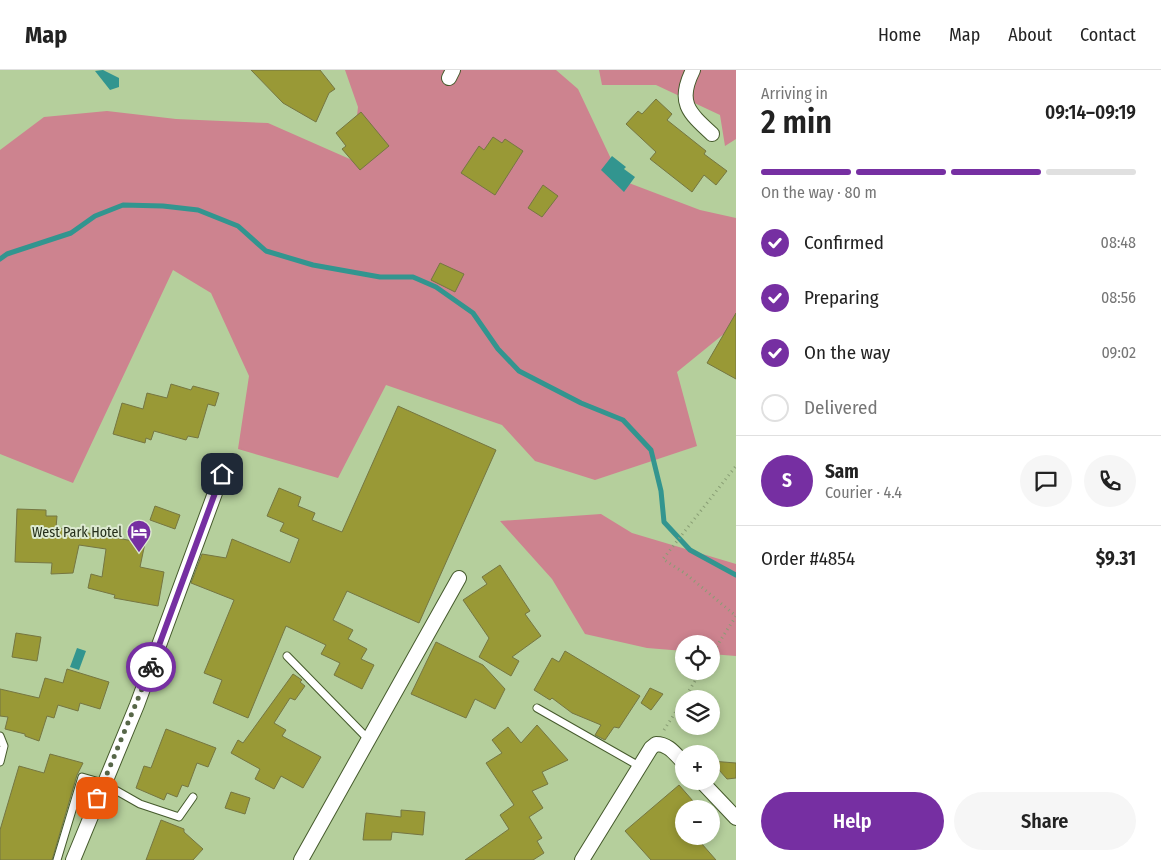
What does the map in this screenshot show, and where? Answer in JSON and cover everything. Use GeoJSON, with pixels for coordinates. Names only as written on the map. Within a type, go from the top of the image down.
{"type":"FeatureCollection","features":[{"type":"Feature","properties":{"kind":"street"},"geometry":{"type":"LineString","coordinates":[[693,70],[684,96],[686,105],[689,113],[712,134]]}},
{"type":"Feature","properties":{"kind":"street"},"geometry":{"type":"LineString","coordinates":[[73,860],[103,783],[137,705],[222,474]]}},
{"type":"Feature","properties":{"kind":"street"},"geometry":{"type":"LineString","coordinates":[[301,860],[459,578]]}},
{"type":"Feature","properties":{"kind":"street"},"geometry":{"type":"LineString","coordinates":[[582,860],[639,766],[656,744],[669,748],[675,754]]}},
{"type":"Feature","properties":{"kind":"street"},"geometry":{"type":"LineString","coordinates":[[710,790],[736,818]]}},
{"type":"Feature","properties":{"kind":"lane"},"geometry":{"type":"LineString","coordinates":[[287,656],[369,740]]}},
{"type":"Feature","properties":{"kind":"lane"},"geometry":{"type":"LineString","coordinates":[[537,708],[639,766]]}},
{"type":"Feature","properties":{"kind":"lane"},"geometry":{"type":"LineString","coordinates":[[0,736],[4,746],[0,762]]}},
{"type":"Feature","properties":{"kind":"lane"},"geometry":{"type":"LineString","coordinates":[[57,860],[80,777],[84,776],[103,783],[140,804],[179,817],[193,797]]}},
{"type":"Feature","properties":{"kind":"path"},"geometry":{"type":"LineString","coordinates":[[720,641],[736,616],[686,574],[664,559],[736,466]]}},
{"type":"Feature","properties":{"kind":"path"},"geometry":{"type":"LineString","coordinates":[[656,744],[675,713]]}},
{"type":"Feature","properties":{"kind":"shaded area"},"geometry":{"type":"Polygon","coordinates":[[[345,70],[556,70],[578,89],[621,180],[700,210],[736,218],[736,324],[677,372],[697,446],[595,480],[535,461],[502,425],[386,385],[338,478],[238,449],[249,376],[211,293],[173,270],[73,483],[0,454],[0,150],[44,117],[107,111],[176,119],[268,123],[352,160],[358,107],[345,70]]]}},
{"type":"Feature","properties":{"kind":"shaded area"},"geometry":{"type":"Polygon","coordinates":[[[599,70],[736,70],[736,139],[725,146],[720,115],[656,85],[602,85],[599,70]]]}},
{"type":"Feature","properties":{"kind":"shaded area"},"geometry":{"type":"Polygon","coordinates":[[[601,514],[632,533],[736,564],[736,656],[720,655],[720,635],[675,635],[675,650],[647,648],[585,634],[552,579],[500,521],[601,514]]]}},
{"type":"Feature","properties":{"kind":"water"},"geometry":{"type":"Polygon","coordinates":[[[103,70],[119,78],[119,87],[110,90],[95,71],[103,70]]]}},
{"type":"Feature","properties":{"kind":"water"},"geometry":{"type":"Polygon","coordinates":[[[612,156],[626,167],[624,169],[635,177],[624,192],[601,170],[612,156]]]}},
{"type":"Feature","properties":{"kind":"water"},"geometry":{"type":"Polygon","coordinates":[[[77,648],[86,651],[79,670],[70,667],[77,648]]]}},
{"type":"Feature","properties":{"kind":"building"},"geometry":{"type":"Polygon","coordinates":[[[251,70],[320,70],[335,89],[329,93],[316,122],[283,103],[251,70]]]}},
{"type":"Feature","properties":{"kind":"building"},"geometry":{"type":"Polygon","coordinates":[[[656,99],[672,114],[667,120],[706,151],[704,154],[727,171],[716,185],[704,175],[692,192],[650,159],[656,152],[626,124],[638,111],[642,114],[656,99]]]}},
{"type":"Feature","properties":{"kind":"building"},"geometry":{"type":"Polygon","coordinates":[[[361,112],[389,146],[360,170],[342,149],[346,146],[336,133],[361,112]]]}},
{"type":"Feature","properties":{"kind":"building"},"geometry":{"type":"Polygon","coordinates":[[[493,137],[502,143],[505,139],[523,151],[495,195],[461,173],[479,146],[484,150],[493,137]]]}},
{"type":"Feature","properties":{"kind":"building"},"geometry":{"type":"Polygon","coordinates":[[[543,185],[558,196],[542,217],[528,208],[543,185]]]}},
{"type":"Feature","properties":{"kind":"building"},"geometry":{"type":"Polygon","coordinates":[[[440,263],[464,274],[455,292],[431,280],[440,263]]]}},
{"type":"Feature","properties":{"kind":"building"},"geometry":{"type":"Polygon","coordinates":[[[736,313],[736,379],[707,363],[736,313]]]}},
{"type":"Feature","properties":{"kind":"building"},"geometry":{"type":"Polygon","coordinates":[[[171,384],[191,390],[193,386],[219,393],[215,406],[208,404],[198,438],[188,436],[186,440],[154,431],[151,440],[146,438],[145,443],[113,434],[122,403],[143,409],[147,393],[167,398],[171,384]]]}},
{"type":"Feature","properties":{"kind":"building"},"geometry":{"type":"Polygon","coordinates":[[[398,406],[496,450],[419,623],[347,591],[333,620],[353,630],[348,639],[367,649],[361,659],[374,665],[362,689],[334,675],[340,663],[321,654],[326,645],[286,626],[248,718],[213,703],[222,680],[204,673],[234,600],[191,583],[202,554],[226,558],[232,539],[290,563],[299,539],[280,531],[284,523],[267,516],[279,488],[301,497],[298,506],[315,513],[312,520],[342,532],[398,406]]]}},
{"type":"Feature","properties":{"kind":"building"},"geometry":{"type":"Polygon","coordinates":[[[155,506],[180,515],[175,529],[150,520],[155,506]]]}},
{"type":"Feature","properties":{"kind":"building"},"geometry":{"type":"Polygon","coordinates":[[[17,509],[46,510],[46,516],[57,516],[56,528],[83,530],[82,532],[145,543],[140,567],[164,572],[158,606],[114,598],[115,595],[88,588],[91,574],[102,577],[106,549],[79,545],[73,573],[51,574],[52,563],[15,562],[17,509]]]}},
{"type":"Feature","properties":{"kind":"building"},"geometry":{"type":"Polygon","coordinates":[[[500,565],[530,611],[525,614],[541,636],[512,657],[519,661],[511,676],[479,657],[489,638],[463,600],[487,584],[482,577],[500,565]]]}},
{"type":"Feature","properties":{"kind":"building"},"geometry":{"type":"Polygon","coordinates":[[[16,633],[41,637],[37,661],[12,657],[16,633]]]}},
{"type":"Feature","properties":{"kind":"building"},"geometry":{"type":"Polygon","coordinates":[[[436,642],[483,665],[505,689],[495,709],[475,699],[466,718],[411,694],[436,642]]]}},
{"type":"Feature","properties":{"kind":"building"},"geometry":{"type":"Polygon","coordinates":[[[565,651],[640,696],[619,728],[614,727],[605,740],[595,735],[601,725],[572,713],[552,698],[550,700],[534,690],[552,658],[559,662],[565,651]]]}},
{"type":"Feature","properties":{"kind":"building"},"geometry":{"type":"Polygon","coordinates":[[[67,669],[109,682],[100,709],[80,703],[78,711],[58,705],[54,718],[47,716],[39,741],[25,736],[25,734],[5,729],[8,717],[0,716],[0,689],[39,698],[45,678],[63,683],[67,669]]]}},
{"type":"Feature","properties":{"kind":"building"},"geometry":{"type":"Polygon","coordinates":[[[293,674],[302,680],[300,682],[305,686],[295,700],[290,698],[274,723],[286,730],[282,736],[321,757],[303,788],[281,776],[274,789],[255,779],[260,769],[231,753],[238,740],[243,743],[293,674]]]}},
{"type":"Feature","properties":{"kind":"building"},"geometry":{"type":"Polygon","coordinates":[[[650,688],[663,694],[651,710],[641,703],[650,688]]]}},
{"type":"Feature","properties":{"kind":"building"},"geometry":{"type":"Polygon","coordinates":[[[537,725],[568,760],[542,772],[548,784],[532,791],[543,808],[529,817],[542,838],[537,841],[544,853],[533,860],[465,860],[509,829],[500,815],[514,805],[486,763],[502,753],[492,740],[508,727],[521,743],[537,725]]]}},
{"type":"Feature","properties":{"kind":"building"},"geometry":{"type":"Polygon","coordinates":[[[166,729],[216,748],[208,767],[197,763],[188,787],[182,785],[177,797],[167,793],[164,800],[136,788],[144,766],[151,768],[166,729]]]}},
{"type":"Feature","properties":{"kind":"building"},"geometry":{"type":"Polygon","coordinates":[[[50,754],[83,763],[77,775],[52,860],[0,860],[0,830],[19,766],[44,773],[50,754]]]}},
{"type":"Feature","properties":{"kind":"building"},"geometry":{"type":"Polygon","coordinates":[[[720,762],[736,763],[736,778],[727,779],[720,771],[720,762]]]}},
{"type":"Feature","properties":{"kind":"building"},"geometry":{"type":"Polygon","coordinates":[[[675,788],[675,790],[683,790],[692,800],[675,800],[675,845],[703,845],[716,860],[651,860],[625,831],[675,788]]]}},
{"type":"Feature","properties":{"kind":"building"},"geometry":{"type":"Polygon","coordinates":[[[231,792],[250,798],[245,814],[225,808],[231,792]]]}},
{"type":"Feature","properties":{"kind":"building"},"geometry":{"type":"Polygon","coordinates":[[[401,810],[425,812],[423,835],[392,832],[391,840],[363,840],[366,813],[401,817],[401,810]]]}},
{"type":"Feature","properties":{"kind":"building"},"geometry":{"type":"Polygon","coordinates":[[[161,820],[184,829],[184,832],[203,849],[193,860],[146,860],[161,820]]]}},
{"type":"Feature","properties":{"kind":"waterway"},"geometry":{"type":"LineString","coordinates":[[0,259],[7,254],[71,233],[95,216],[123,205],[163,206],[198,210],[238,226],[266,251],[313,265],[380,277],[413,277],[436,287],[473,313],[498,349],[519,371],[581,403],[623,420],[651,450],[661,491],[664,522],[690,550],[736,575]]}},
{"type":"Feature","properties":{"kind":"way so far"},"geometry":{"type":"LineString","coordinates":[[97,798],[137,705],[151,667]]}},
{"type":"Feature","properties":{"kind":"place","name":"West Park Hotel"},"geometry":{"type":"Point","coordinates":[139,553]}},
{"type":"Feature","properties":{"kind":"route"},"geometry":{"type":"LineString","coordinates":[[151,667],[222,474]]}}]}
